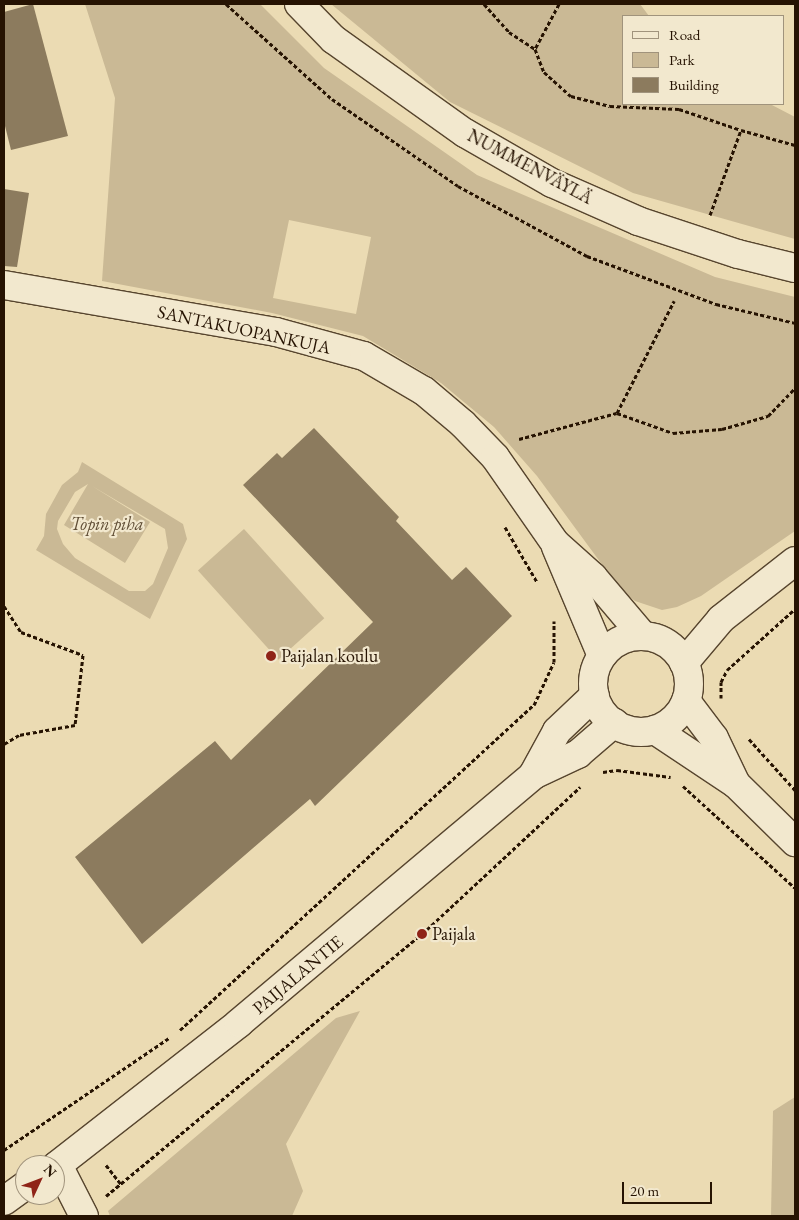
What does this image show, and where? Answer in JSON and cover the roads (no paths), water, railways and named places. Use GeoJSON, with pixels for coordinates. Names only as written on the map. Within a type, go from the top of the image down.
{"type":"FeatureCollection","features":[{"type":"Feature","properties":{"kind":"street","name":"NUMMENVÄYLÄ"},"geometry":{"type":"LineString","coordinates":[[299,4],[333,39],[465,133],[552,183],[638,221],[738,254],[795,268]]}},
{"type":"Feature","properties":{"kind":"street","name":"SANTAKUOPANKUJA"},"geometry":{"type":"LineString","coordinates":[[4,286],[276,332],[364,356],[424,391],[495,457],[555,543],[602,656]]}},
{"type":"Feature","properties":{"kind":"street","name":"SANTAKUOPANKUJA"},"geometry":{"type":"LineString","coordinates":[[555,543],[593,577],[652,638]]}},
{"type":"Feature","properties":{"kind":"street"},"geometry":{"type":"LineString","coordinates":[[684,663],[721,620],[795,561]]}},
{"type":"Feature","properties":{"kind":"street"},"geometry":{"type":"LineString","coordinates":[[652,638],[675,650],[684,663],[689,688],[686,701],[674,718],[656,730],[641,732],[614,723],[599,706],[595,695],[594,675],[602,656],[613,645],[652,638],[721,620]]}},
{"type":"Feature","properties":{"kind":"street","name":"PAIJALANTIE"},"geometry":{"type":"LineString","coordinates":[[533,774],[557,731],[595,695]]}},
{"type":"Feature","properties":{"kind":"street"},"geometry":{"type":"LineString","coordinates":[[686,701],[714,738],[736,784]]}},
{"type":"Feature","properties":{"kind":"street","name":"PAIJALANTIE"},"geometry":{"type":"LineString","coordinates":[[65,1159],[240,1023],[399,891],[533,774],[578,754],[614,723]]}},
{"type":"Feature","properties":{"kind":"street"},"geometry":{"type":"LineString","coordinates":[[656,730],[694,758],[736,784],[795,842]]}},
{"type":"Feature","properties":{"kind":"street"},"geometry":{"type":"LineString","coordinates":[[65,1182],[84,1216]]}},
{"type":"Feature","properties":{"kind":"street"},"geometry":{"type":"LineString","coordinates":[[4,1200],[15,1193]]}},
{"type":"Feature","properties":{"kind":"place","name":"Paijalan koulu"},"geometry":{"type":"Point","coordinates":[271,656]}},
{"type":"Feature","properties":{"kind":"place","name":"Paijala"},"geometry":{"type":"Point","coordinates":[422,934]}},
{"type":"Feature","properties":{"kind":"park label","name":"Topin piha"},"geometry":{"type":"Point","coordinates":[107,524]}}]}
